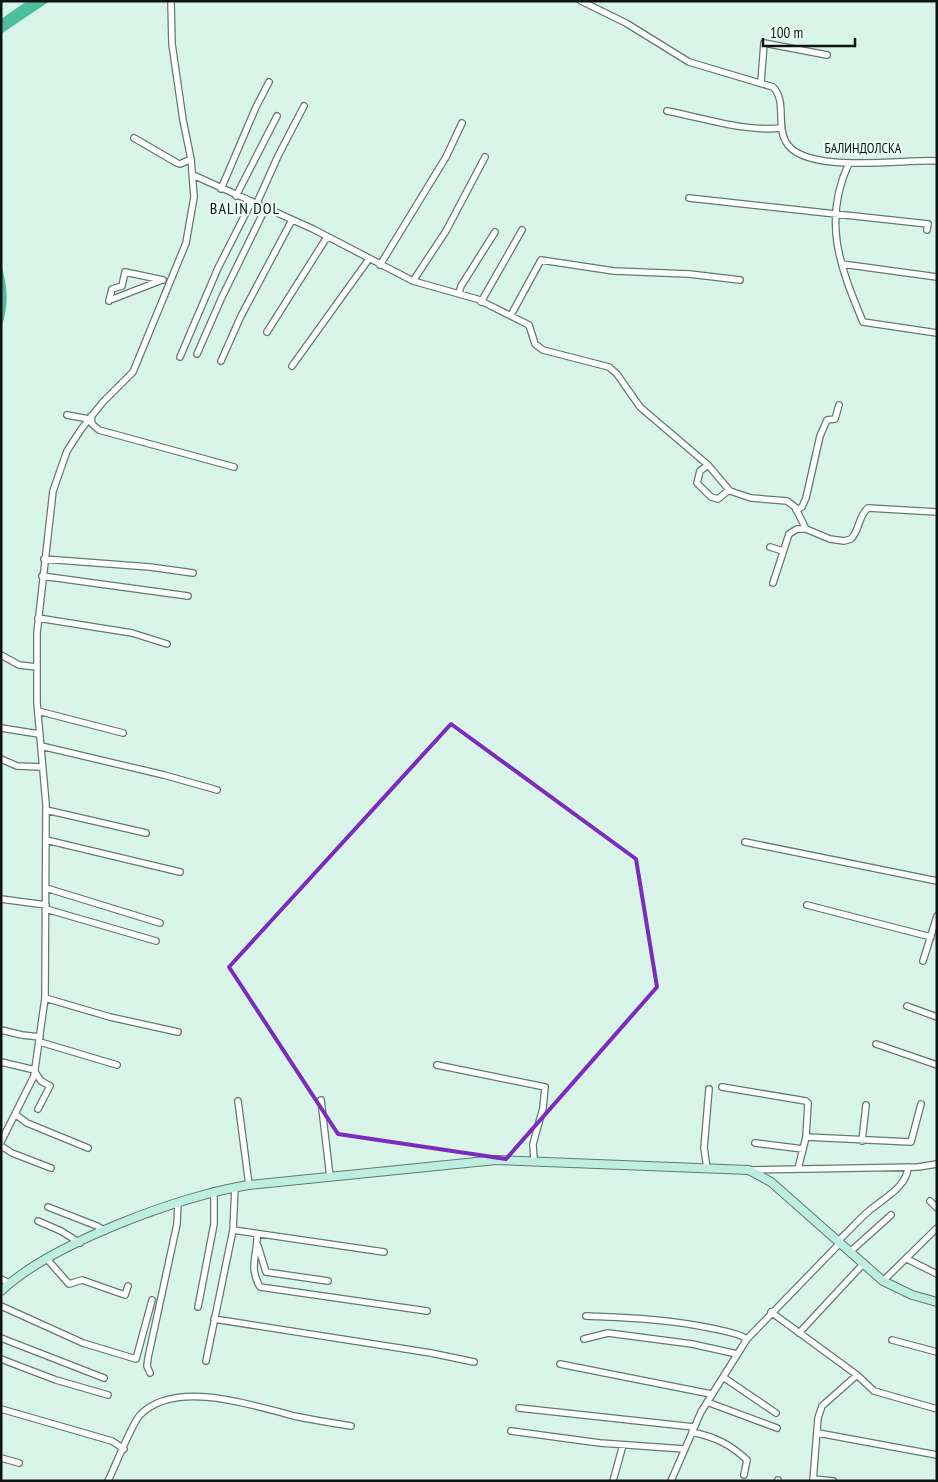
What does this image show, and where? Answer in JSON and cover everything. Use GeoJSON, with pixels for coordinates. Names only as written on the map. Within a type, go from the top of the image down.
{"type":"FeatureCollection","features":[{"type":"Feature","properties":{"kind":"main road"},"geometry":{"type":"LineString","coordinates":[[1,1291],[9,1283],[47,1259],[105,1231],[178,1202],[214,1191],[249,1185],[496,1160],[749,1170],[772,1182],[883,1280],[912,1295],[937,1302]]}},
{"type":"Feature","properties":{"kind":"street"},"geometry":{"type":"LineString","coordinates":[[1,1142],[35,1071],[45,998],[46,810],[39,734],[37,667],[38,618],[53,491],[67,451],[90,418],[133,372],[186,243],[194,197],[191,159],[183,120],[172,44],[171,1]]}},
{"type":"Feature","properties":{"kind":"street","name":"БАЛИНДОЛСКА"},"geometry":{"type":"LineString","coordinates":[[581,1],[626,23],[690,62],[723,74],[761,82],[773,87],[778,93],[782,128],[786,143],[794,152],[818,160],[849,163],[937,161]]}},
{"type":"Feature","properties":{"kind":"street"},"geometry":{"type":"LineString","coordinates":[[761,82],[760,75],[764,43],[827,55]]}},
{"type":"Feature","properties":{"kind":"street"},"geometry":{"type":"LineString","coordinates":[[221,190],[256,107],[269,82]]}},
{"type":"Feature","properties":{"kind":"street"},"geometry":{"type":"LineString","coordinates":[[180,357],[214,276],[254,204],[304,106]]}},
{"type":"Feature","properties":{"kind":"street"},"geometry":{"type":"LineString","coordinates":[[667,111],[767,130],[782,128]]}},
{"type":"Feature","properties":{"kind":"street"},"geometry":{"type":"LineString","coordinates":[[236,196],[277,116]]}},
{"type":"Feature","properties":{"kind":"street"},"geometry":{"type":"LineString","coordinates":[[380,265],[446,157],[462,123]]}},
{"type":"Feature","properties":{"kind":"street"},"geometry":{"type":"LineString","coordinates":[[134,138],[176,163],[180,164],[191,159]]}},
{"type":"Feature","properties":{"kind":"street"},"geometry":{"type":"LineString","coordinates":[[413,281],[446,231],[485,158]]}},
{"type":"Feature","properties":{"kind":"street"},"geometry":{"type":"LineString","coordinates":[[849,163],[836,204],[834,236],[863,322],[937,332]]}},
{"type":"Feature","properties":{"kind":"street"},"geometry":{"type":"LineString","coordinates":[[193,175],[221,190],[292,220],[413,281],[459,293],[511,315],[528,326],[535,344],[543,350],[575,359],[597,362],[614,370],[640,407],[708,464],[729,490],[751,498],[783,500],[792,504],[806,530]]}},
{"type":"Feature","properties":{"kind":"street"},"geometry":{"type":"LineString","coordinates":[[689,198],[928,224],[927,230]]}},
{"type":"Feature","properties":{"kind":"street"},"geometry":{"type":"LineString","coordinates":[[197,354],[222,296],[266,209]]}},
{"type":"Feature","properties":{"kind":"street"},"geometry":{"type":"LineString","coordinates":[[221,361],[241,316],[292,220]]}},
{"type":"Feature","properties":{"kind":"street"},"geometry":{"type":"LineString","coordinates":[[481,302],[522,230]]}},
{"type":"Feature","properties":{"kind":"street"},"geometry":{"type":"LineString","coordinates":[[459,293],[461,286],[495,232]]}},
{"type":"Feature","properties":{"kind":"street"},"geometry":{"type":"LineString","coordinates":[[267,332],[327,237]]}},
{"type":"Feature","properties":{"kind":"street"},"geometry":{"type":"LineString","coordinates":[[292,366],[369,259]]}},
{"type":"Feature","properties":{"kind":"street"},"geometry":{"type":"LineString","coordinates":[[511,315],[541,260],[614,271],[689,274],[740,280]]}},
{"type":"Feature","properties":{"kind":"street"},"geometry":{"type":"LineString","coordinates":[[842,264],[937,277]]}},
{"type":"Feature","properties":{"kind":"street"},"geometry":{"type":"LineString","coordinates":[[163,280],[124,272],[122,286],[112,289],[111,300],[163,280],[175,270]]}},
{"type":"Feature","properties":{"kind":"street"},"geometry":{"type":"LineString","coordinates":[[796,510],[802,507],[808,491],[820,436],[827,420],[835,419],[839,405]]}},
{"type":"Feature","properties":{"kind":"street"},"geometry":{"type":"LineString","coordinates":[[67,414],[90,418]]}},
{"type":"Feature","properties":{"kind":"street"},"geometry":{"type":"LineString","coordinates":[[90,418],[92,424],[99,430],[234,467]]}},
{"type":"Feature","properties":{"kind":"street"},"geometry":{"type":"LineString","coordinates":[[708,464],[700,471],[697,483],[710,497],[718,499],[729,490]]}},
{"type":"Feature","properties":{"kind":"street"},"geometry":{"type":"LineString","coordinates":[[773,583],[789,534],[796,530],[806,530],[830,538],[848,540],[858,531],[862,517],[868,508],[937,512]]}},
{"type":"Feature","properties":{"kind":"street"},"geometry":{"type":"LineString","coordinates":[[770,547],[783,551]]}},
{"type":"Feature","properties":{"kind":"street"},"geometry":{"type":"LineString","coordinates":[[44,559],[150,567],[193,573]]}},
{"type":"Feature","properties":{"kind":"street"},"geometry":{"type":"LineString","coordinates":[[42,576],[188,596]]}},
{"type":"Feature","properties":{"kind":"street"},"geometry":{"type":"LineString","coordinates":[[38,618],[132,633],[167,644]]}},
{"type":"Feature","properties":{"kind":"street"},"geometry":{"type":"LineString","coordinates":[[1,655],[19,665],[37,667]]}},
{"type":"Feature","properties":{"kind":"street"},"geometry":{"type":"LineString","coordinates":[[38,711],[122,733]]}},
{"type":"Feature","properties":{"kind":"street"},"geometry":{"type":"LineString","coordinates":[[1,728],[39,734]]}},
{"type":"Feature","properties":{"kind":"street"},"geometry":{"type":"LineString","coordinates":[[41,746],[164,775],[217,790]]}},
{"type":"Feature","properties":{"kind":"street"},"geometry":{"type":"LineString","coordinates":[[1,759],[18,766],[42,767]]}},
{"type":"Feature","properties":{"kind":"street"},"geometry":{"type":"LineString","coordinates":[[46,810],[146,833]]}},
{"type":"Feature","properties":{"kind":"street"},"geometry":{"type":"LineString","coordinates":[[46,840],[180,872]]}},
{"type":"Feature","properties":{"kind":"street"},"geometry":{"type":"LineString","coordinates":[[745,842],[937,881]]}},
{"type":"Feature","properties":{"kind":"street"},"geometry":{"type":"LineString","coordinates":[[46,888],[160,923]]}},
{"type":"Feature","properties":{"kind":"street"},"geometry":{"type":"LineString","coordinates":[[1,899],[46,907],[156,941]]}},
{"type":"Feature","properties":{"kind":"street"},"geometry":{"type":"LineString","coordinates":[[807,905],[931,937]]}},
{"type":"Feature","properties":{"kind":"street"},"geometry":{"type":"LineString","coordinates":[[923,961],[937,916]]}},
{"type":"Feature","properties":{"kind":"street"},"geometry":{"type":"LineString","coordinates":[[45,998],[110,1017],[178,1032]]}},
{"type":"Feature","properties":{"kind":"street"},"geometry":{"type":"LineString","coordinates":[[907,1006],[937,1017]]}},
{"type":"Feature","properties":{"kind":"street"},"geometry":{"type":"LineString","coordinates":[[1,1030],[40,1039],[117,1065]]}},
{"type":"Feature","properties":{"kind":"street"},"geometry":{"type":"LineString","coordinates":[[876,1044],[937,1066]]}},
{"type":"Feature","properties":{"kind":"street"},"geometry":{"type":"LineString","coordinates":[[1,1062],[35,1071],[41,1080],[50,1086],[38,1109]]}},
{"type":"Feature","properties":{"kind":"street"},"geometry":{"type":"LineString","coordinates":[[437,1065],[545,1088],[543,1108],[533,1144],[534,1161]]}},
{"type":"Feature","properties":{"kind":"street"},"geometry":{"type":"LineString","coordinates":[[722,1087],[803,1099],[808,1103],[806,1137],[798,1169]]}},
{"type":"Feature","properties":{"kind":"street"},"geometry":{"type":"LineString","coordinates":[[707,1168],[704,1148],[709,1089]]}},
{"type":"Feature","properties":{"kind":"street"},"geometry":{"type":"LineString","coordinates":[[321,1100],[330,1177]]}},
{"type":"Feature","properties":{"kind":"street"},"geometry":{"type":"LineString","coordinates":[[238,1101],[249,1185]]}},
{"type":"Feature","properties":{"kind":"street"},"geometry":{"type":"LineString","coordinates":[[806,1137],[911,1142],[921,1104]]}},
{"type":"Feature","properties":{"kind":"street"},"geometry":{"type":"LineString","coordinates":[[862,1141],[866,1105]]}},
{"type":"Feature","properties":{"kind":"street"},"geometry":{"type":"LineString","coordinates":[[15,1114],[27,1123],[88,1148]]}},
{"type":"Feature","properties":{"kind":"street"},"geometry":{"type":"LineString","coordinates":[[755,1142],[804,1150]]}},
{"type":"Feature","properties":{"kind":"street"},"geometry":{"type":"LineString","coordinates":[[1,1146],[12,1153],[51,1168]]}},
{"type":"Feature","properties":{"kind":"street"},"geometry":{"type":"LineString","coordinates":[[749,1170],[908,1167],[937,1164]]}},
{"type":"Feature","properties":{"kind":"street"},"geometry":{"type":"LineString","coordinates":[[671,1481],[711,1394],[747,1339],[871,1209],[897,1188],[906,1177],[908,1167]]}},
{"type":"Feature","properties":{"kind":"street"},"geometry":{"type":"LineString","coordinates":[[206,1361],[233,1230],[235,1187]]}},
{"type":"Feature","properties":{"kind":"street"},"geometry":{"type":"LineString","coordinates":[[198,1307],[214,1224],[214,1191]]}},
{"type":"Feature","properties":{"kind":"street"},"geometry":{"type":"LineString","coordinates":[[930,1201],[937,1208]]}},
{"type":"Feature","properties":{"kind":"street"},"geometry":{"type":"LineString","coordinates":[[150,1373],[148,1358],[177,1224],[178,1202]]}},
{"type":"Feature","properties":{"kind":"street"},"geometry":{"type":"LineString","coordinates":[[48,1207],[97,1226],[105,1231]]}},
{"type":"Feature","properties":{"kind":"street"},"geometry":{"type":"LineString","coordinates":[[851,1251],[892,1215]]}},
{"type":"Feature","properties":{"kind":"street"},"geometry":{"type":"LineString","coordinates":[[38,1221],[61,1231],[80,1243]]}},
{"type":"Feature","properties":{"kind":"street"},"geometry":{"type":"LineString","coordinates":[[883,1280],[908,1259],[937,1228]]}},
{"type":"Feature","properties":{"kind":"street"},"geometry":{"type":"LineString","coordinates":[[233,1230],[384,1252]]}},
{"type":"Feature","properties":{"kind":"street"},"geometry":{"type":"LineString","coordinates":[[257,1234],[258,1246],[266,1272],[328,1281]]}},
{"type":"Feature","properties":{"kind":"street"},"geometry":{"type":"LineString","coordinates":[[258,1246],[253,1264],[255,1277],[260,1287],[427,1311]]}},
{"type":"Feature","properties":{"kind":"street"},"geometry":{"type":"LineString","coordinates":[[47,1259],[69,1284],[82,1280],[124,1295],[128,1286]]}},
{"type":"Feature","properties":{"kind":"street"},"geometry":{"type":"LineString","coordinates":[[908,1259],[937,1274]]}},
{"type":"Feature","properties":{"kind":"street"},"geometry":{"type":"LineString","coordinates":[[799,1333],[864,1263]]}},
{"type":"Feature","properties":{"kind":"street"},"geometry":{"type":"LineString","coordinates":[[1,1279],[9,1283]]}},
{"type":"Feature","properties":{"kind":"street"},"geometry":{"type":"LineString","coordinates":[[1,1306],[83,1343],[136,1359],[152,1300]]}},
{"type":"Feature","properties":{"kind":"street"},"geometry":{"type":"LineString","coordinates":[[772,1312],[879,1393],[937,1409]]}},
{"type":"Feature","properties":{"kind":"street"},"geometry":{"type":"LineString","coordinates":[[586,1316],[648,1318],[686,1323],[730,1332],[747,1339]]}},
{"type":"Feature","properties":{"kind":"street"},"geometry":{"type":"LineString","coordinates":[[214,1319],[432,1353],[474,1362]]}},
{"type":"Feature","properties":{"kind":"street"},"geometry":{"type":"LineString","coordinates":[[584,1339],[608,1333],[692,1344],[737,1354]]}},
{"type":"Feature","properties":{"kind":"street"},"geometry":{"type":"LineString","coordinates":[[1,1338],[104,1378]]}},
{"type":"Feature","properties":{"kind":"street"},"geometry":{"type":"LineString","coordinates":[[892,1340],[937,1352]]}},
{"type":"Feature","properties":{"kind":"street"},"geometry":{"type":"LineString","coordinates":[[1,1359],[56,1380],[108,1395]]}},
{"type":"Feature","properties":{"kind":"street"},"geometry":{"type":"LineString","coordinates":[[560,1364],[711,1394]]}},
{"type":"Feature","properties":{"kind":"street"},"geometry":{"type":"LineString","coordinates":[[833,1481],[813,1480],[822,1406],[857,1375]]}},
{"type":"Feature","properties":{"kind":"street"},"geometry":{"type":"LineString","coordinates":[[722,1376],[776,1413]]}},
{"type":"Feature","properties":{"kind":"street"},"geometry":{"type":"LineString","coordinates":[[108,1481],[138,1417],[153,1406],[173,1398],[209,1398],[253,1404],[296,1416],[351,1426]]}},
{"type":"Feature","properties":{"kind":"street"},"geometry":{"type":"LineString","coordinates":[[707,1402],[777,1428]]}},
{"type":"Feature","properties":{"kind":"street"},"geometry":{"type":"LineString","coordinates":[[519,1408],[693,1430],[716,1437],[747,1460],[744,1475]]}},
{"type":"Feature","properties":{"kind":"street"},"geometry":{"type":"LineString","coordinates":[[1,1409],[112,1441],[124,1449]]}},
{"type":"Feature","properties":{"kind":"street"},"geometry":{"type":"LineString","coordinates":[[511,1431],[623,1445],[684,1450]]}},
{"type":"Feature","properties":{"kind":"street"},"geometry":{"type":"LineString","coordinates":[[818,1433],[937,1455]]}},
{"type":"Feature","properties":{"kind":"street"},"geometry":{"type":"LineString","coordinates":[[613,1481],[623,1445]]}},
{"type":"Feature","properties":{"kind":"street"},"geometry":{"type":"LineString","coordinates":[[1,1458],[19,1463]]}},
{"type":"Feature","properties":{"kind":"highlighted area"},"geometry":{"type":"Polygon","coordinates":[[[451,724],[636,859],[657,987],[506,1159],[338,1134],[229,967],[451,724]]]}},
{"type":"Feature","properties":{"kind":"shaded area"},"geometry":{"type":"Polygon","coordinates":[[[27,1],[50,1],[1,34],[1,19],[27,1]]]}},
{"type":"Feature","properties":{"kind":"shaded area"},"geometry":{"type":"Polygon","coordinates":[[[1,264],[7,296],[1,329],[1,264]]]}},
{"type":"Feature","properties":{"kind":"district","name":"BALIN DOL"},"geometry":{"type":"Point","coordinates":[245,208]}}]}
